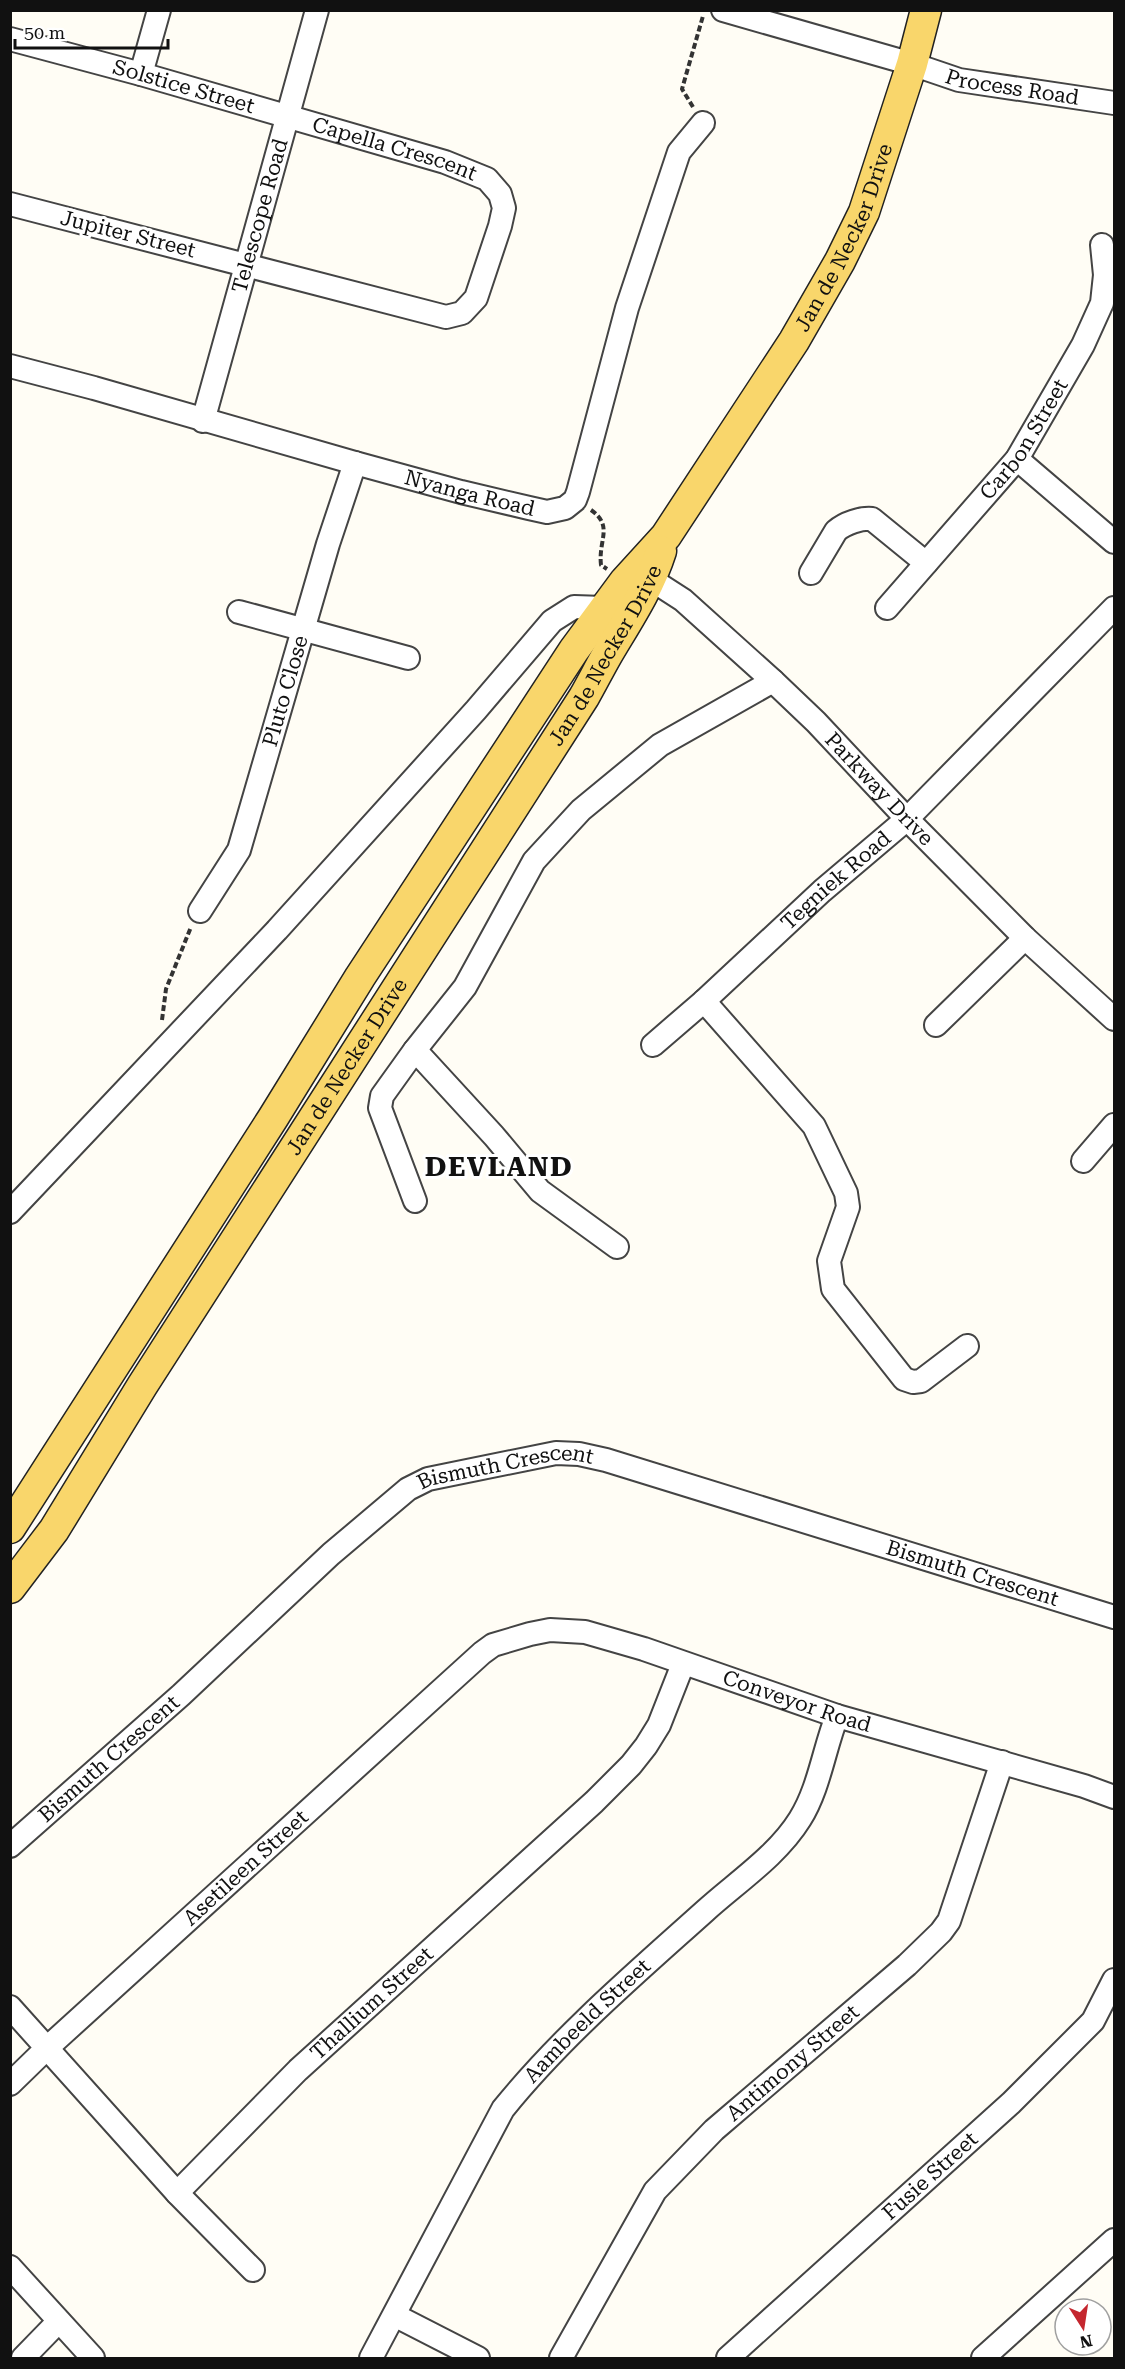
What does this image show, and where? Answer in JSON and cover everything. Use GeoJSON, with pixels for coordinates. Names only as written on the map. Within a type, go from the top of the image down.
{"type":"FeatureCollection","features":[{"type":"Feature","properties":{"kind":"main road","name":"Jan de Necker Drive"},"geometry":{"type":"LineString","coordinates":[[10,1528],[267,1128],[360,977],[574,650],[604,608],[637,577],[794,341],[840,261],[864,212],[912,64],[926,10]]}},
{"type":"Feature","properties":{"kind":"main road","name":"Jan de Necker Drive"},"geometry":{"type":"LineString","coordinates":[[10,1588],[54,1530],[142,1386],[504,817],[584,697],[628,624],[637,577]]}},
{"type":"Feature","properties":{"kind":"street"},"geometry":{"type":"LineString","coordinates":[[141,74],[159,10]]}},
{"type":"Feature","properties":{"kind":"street","name":"Telescope Road"},"geometry":{"type":"LineString","coordinates":[[203,421],[316,10]]}},
{"type":"Feature","properties":{"kind":"street","name":"Process Road"},"geometry":{"type":"LineString","coordinates":[[723,10],[912,64],[959,80],[1114,103]]}},
{"type":"Feature","properties":{"kind":"street","name":"Solstice Street"},"geometry":{"type":"LineString","coordinates":[[10,39],[288,117]]}},
{"type":"Feature","properties":{"kind":"street","name":"Capella Crescent"},"geometry":{"type":"LineString","coordinates":[[246,264],[452,317],[468,309],[476,298],[500,226],[504,201],[495,186],[479,175],[445,162],[288,117]]}},
{"type":"Feature","properties":{"kind":"street"},"geometry":{"type":"LineString","coordinates":[[575,500],[627,309],[679,152],[703,123]]}},
{"type":"Feature","properties":{"kind":"street","name":"Jupiter Street"},"geometry":{"type":"LineString","coordinates":[[10,204],[246,264]]}},
{"type":"Feature","properties":{"kind":"street","name":"Carbon Street"},"geometry":{"type":"LineString","coordinates":[[887,608],[1017,459],[1083,345],[1102,303],[1105,275],[1102,246]]}},
{"type":"Feature","properties":{"kind":"street","name":"Nyanga Road"},"geometry":{"type":"LineString","coordinates":[[10,366],[461,492],[547,512],[565,508],[575,500]]}},
{"type":"Feature","properties":{"kind":"street"},"geometry":{"type":"LineString","coordinates":[[1017,459],[1114,542]]}},
{"type":"Feature","properties":{"kind":"street","name":"Pluto Close"},"geometry":{"type":"LineString","coordinates":[[200,911],[239,850],[328,544],[355,464]]}},
{"type":"Feature","properties":{"kind":"street"},"geometry":{"type":"LineString","coordinates":[[811,573],[841,526],[865,519],[872,519],[926,563]]}},
{"type":"Feature","properties":{"kind":"street","name":"Parkway Drive"},"geometry":{"type":"LineString","coordinates":[[637,577],[683,600],[774,681],[1025,938],[1114,1019]]}},
{"type":"Feature","properties":{"kind":"street"},"geometry":{"type":"LineString","coordinates":[[10,1212],[277,930],[453,736],[552,621],[574,608],[604,608]]}},
{"type":"Feature","properties":{"kind":"street","name":"Tegniek Road"},"geometry":{"type":"LineString","coordinates":[[653,1045],[704,1001],[822,891],[907,819],[1114,608]]}},
{"type":"Feature","properties":{"kind":"street"},"geometry":{"type":"LineString","coordinates":[[239,612],[408,658]]}},
{"type":"Feature","properties":{"kind":"street"},"geometry":{"type":"LineString","coordinates":[[415,1201],[380,1108],[382,1096],[465,987],[534,861],[581,810],[660,745],[774,681]]}},
{"type":"Feature","properties":{"kind":"street"},"geometry":{"type":"LineString","coordinates":[[936,1026],[1025,938]]}},
{"type":"Feature","properties":{"kind":"street"},"geometry":{"type":"LineString","coordinates":[[704,1001],[814,1126],[846,1193],[848,1207],[829,1261],[833,1289],[904,1379],[913,1382],[921,1381],[967,1346]]}},
{"type":"Feature","properties":{"kind":"street"},"geometry":{"type":"LineString","coordinates":[[415,1050],[494,1136],[540,1191],[617,1247]]}},
{"type":"Feature","properties":{"kind":"street"},"geometry":{"type":"LineString","coordinates":[[1083,1161],[1114,1125]]}},
{"type":"Feature","properties":{"kind":"street","name":"Bismuth Crescent"},"geometry":{"type":"LineString","coordinates":[[10,1846],[182,1695],[331,1554],[408,1489],[428,1479],[518,1460],[556,1453],[579,1454],[636,1468],[1114,1617]]}},
{"type":"Feature","properties":{"kind":"street","name":"Conveyor Road"},"geometry":{"type":"LineString","coordinates":[[482,1653],[493,1645],[509,1639],[550,1630],[585,1632],[644,1649],[837,1716],[1002,1762],[1114,1797]]}},
{"type":"Feature","properties":{"kind":"street","name":"Asetileen Street"},"geometry":{"type":"LineString","coordinates":[[10,2084],[482,1653]]}},
{"type":"Feature","properties":{"kind":"street","name":"Thallium Street"},"geometry":{"type":"LineString","coordinates":[[177,2193],[298,2070],[631,1766],[659,1725],[683,1664]]}},
{"type":"Feature","properties":{"kind":"street","name":"Aambeeld Street"},"geometry":{"type":"LineString","coordinates":[[371,2358],[396,2316],[503,2109],[523,2085],[587,2020],[778,1847],[807,1807],[837,1716]]}},
{"type":"Feature","properties":{"kind":"street","name":"Antimony Street"},"geometry":{"type":"LineString","coordinates":[[561,2358],[655,2191],[714,2130],[907,1965],[941,1932],[949,1921],[1002,1762]]}},
{"type":"Feature","properties":{"kind":"street","name":"Fusie Street"},"geometry":{"type":"LineString","coordinates":[[728,2358],[1011,2103],[1093,2021],[1114,1980]]}},
{"type":"Feature","properties":{"kind":"street"},"geometry":{"type":"LineString","coordinates":[[10,2007],[177,2193],[253,2270]]}},
{"type":"Feature","properties":{"kind":"street"},"geometry":{"type":"LineString","coordinates":[[982,2358],[1114,2240]]}},
{"type":"Feature","properties":{"kind":"street"},"geometry":{"type":"LineString","coordinates":[[10,2267],[93,2358]]}},
{"type":"Feature","properties":{"kind":"street"},"geometry":{"type":"LineString","coordinates":[[396,2316],[478,2358]]}},
{"type":"Feature","properties":{"kind":"street"},"geometry":{"type":"LineString","coordinates":[[23,2358],[58,2322]]}},
{"type":"Feature","properties":{"kind":"path"},"geometry":{"type":"LineString","coordinates":[[703,123],[682,88],[705,10]]}},
{"type":"Feature","properties":{"kind":"path"},"geometry":{"type":"LineString","coordinates":[[575,500],[601,518],[604,524],[600,554],[601,565],[637,577]]}},
{"type":"Feature","properties":{"kind":"path"},"geometry":{"type":"LineString","coordinates":[[163,1051],[162,1018],[166,989],[185,940],[200,911]]}},
{"type":"Feature","properties":{"kind":"district","name":"DEVLAND"},"geometry":{"type":"Point","coordinates":[499,1167]}}]}
